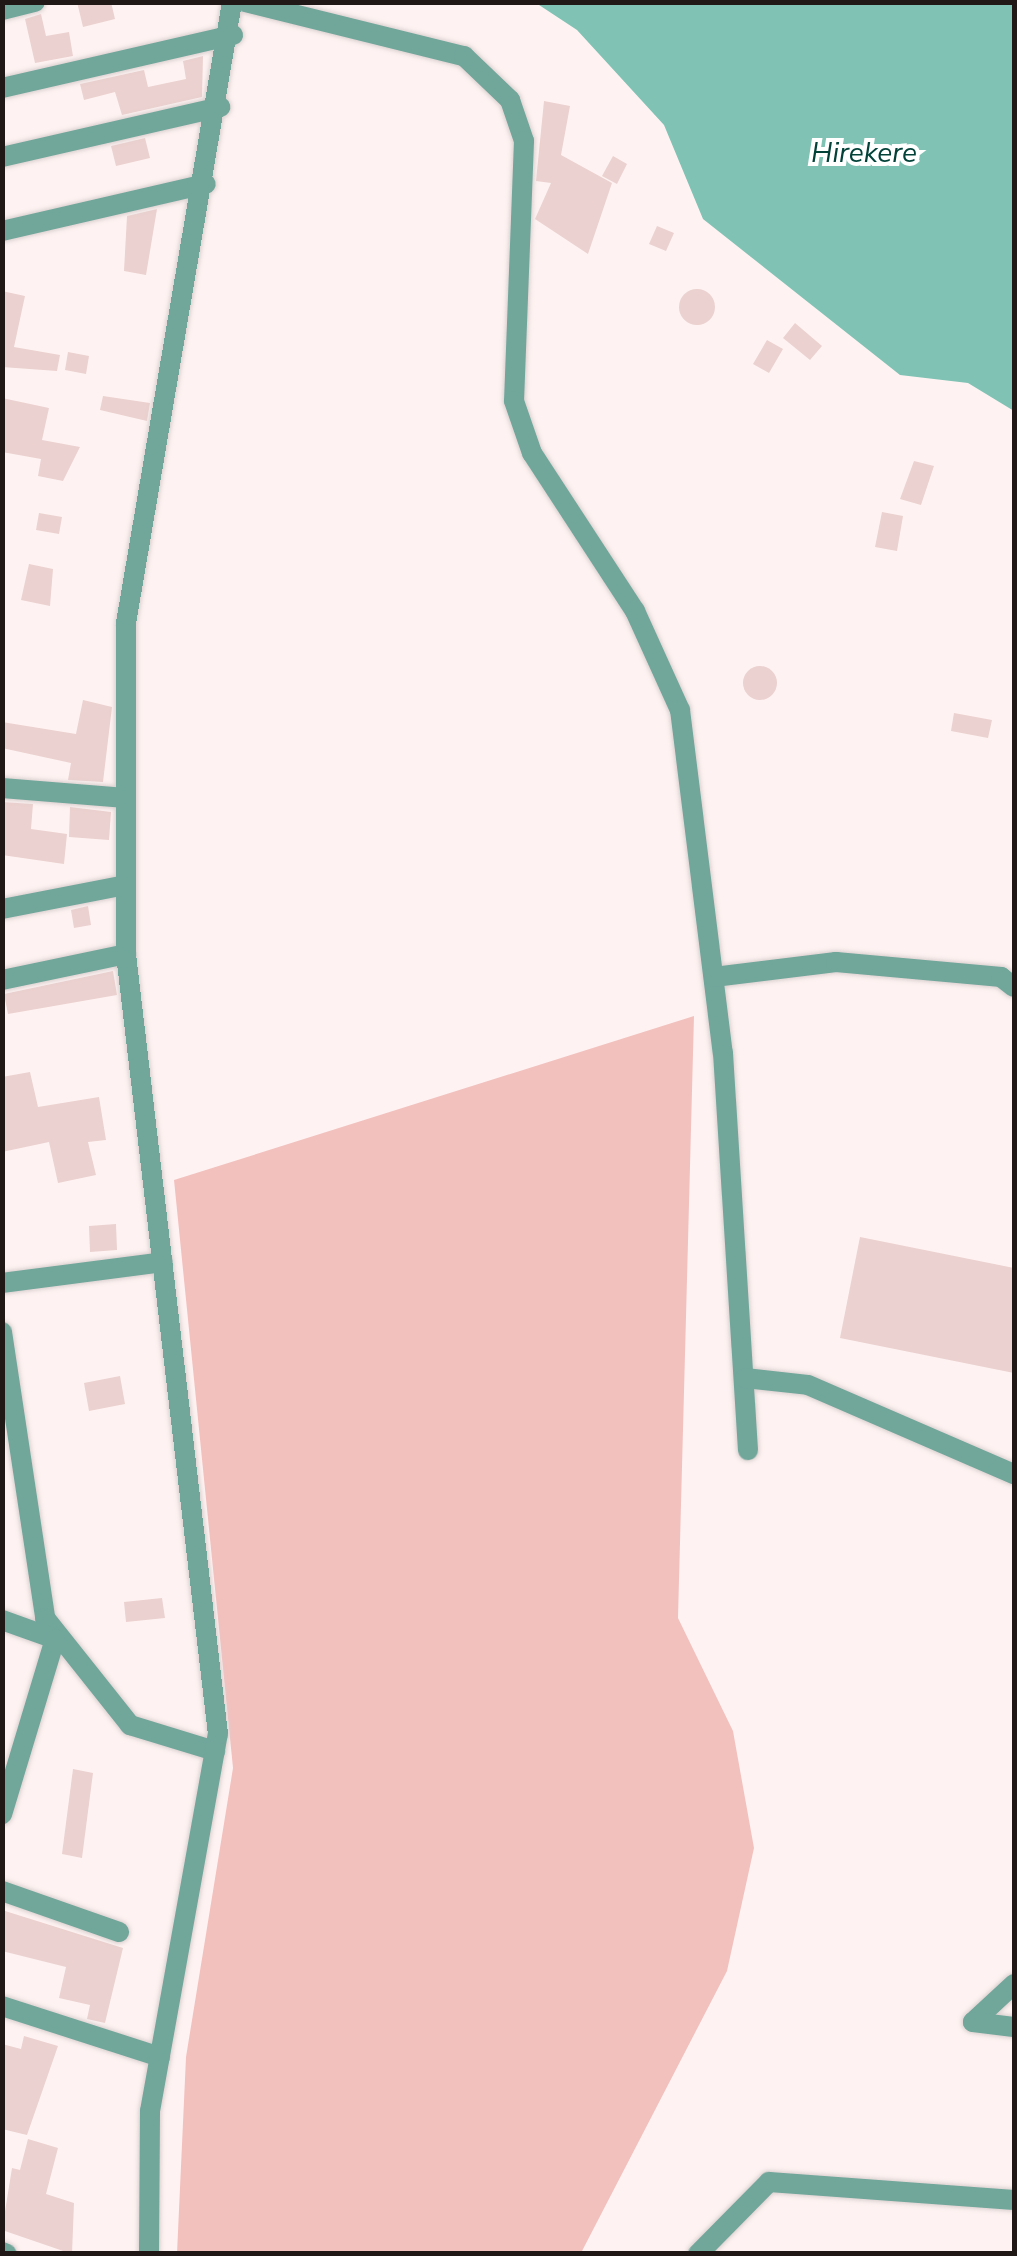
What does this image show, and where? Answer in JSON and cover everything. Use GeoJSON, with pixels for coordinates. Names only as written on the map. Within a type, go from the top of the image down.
{"type":"FeatureCollection","features":[{"type":"Feature","properties":{"kind":"street"},"geometry":{"type":"LineString","coordinates":[[2,10],[35,2]]}},
{"type":"Feature","properties":{"kind":"street"},"geometry":{"type":"LineString","coordinates":[[148,2254],[160,2056],[215,1751],[126,954],[126,623],[233,36],[232,2]]}},
{"type":"Feature","properties":{"kind":"street"},"geometry":{"type":"LineString","coordinates":[[245,2],[464,56],[510,100],[524,141],[514,401],[532,453],[635,611],[680,710],[714,977],[748,1450]]}},
{"type":"Feature","properties":{"kind":"street"},"geometry":{"type":"LineString","coordinates":[[2,88],[233,36]]}},
{"type":"Feature","properties":{"kind":"street"},"geometry":{"type":"LineString","coordinates":[[2,157],[220,107]]}},
{"type":"Feature","properties":{"kind":"street"},"geometry":{"type":"LineString","coordinates":[[2,231],[206,184]]}},
{"type":"Feature","properties":{"kind":"street"},"geometry":{"type":"LineString","coordinates":[[2,788],[126,798]]}},
{"type":"Feature","properties":{"kind":"street"},"geometry":{"type":"LineString","coordinates":[[2,909],[126,885]]}},
{"type":"Feature","properties":{"kind":"street"},"geometry":{"type":"LineString","coordinates":[[2,980],[126,954]]}},
{"type":"Feature","properties":{"kind":"street"},"geometry":{"type":"LineString","coordinates":[[714,977],[836,962],[1002,977],[1014,987]]}},
{"type":"Feature","properties":{"kind":"street"},"geometry":{"type":"LineString","coordinates":[[2,1283],[163,1262]]}},
{"type":"Feature","properties":{"kind":"street"},"geometry":{"type":"LineString","coordinates":[[2,1332],[56,1639],[2,1814]]}},
{"type":"Feature","properties":{"kind":"street"},"geometry":{"type":"LineString","coordinates":[[744,1378],[808,1385],[1014,1474]]}},
{"type":"Feature","properties":{"kind":"street"},"geometry":{"type":"LineString","coordinates":[[2,1620],[56,1639],[130,1725],[215,1751]]}},
{"type":"Feature","properties":{"kind":"street"},"geometry":{"type":"LineString","coordinates":[[2,1891],[119,1932]]}},
{"type":"Feature","properties":{"kind":"street"},"geometry":{"type":"LineString","coordinates":[[1014,1984],[974,2022],[1014,2027]]}},
{"type":"Feature","properties":{"kind":"street"},"geometry":{"type":"LineString","coordinates":[[2,2006],[160,2056]]}},
{"type":"Feature","properties":{"kind":"street"},"geometry":{"type":"LineString","coordinates":[[698,2254],[770,2182],[1014,2200]]}},
{"type":"Feature","properties":{"kind":"shaded area"},"geometry":{"type":"Polygon","coordinates":[[[694,1016],[678,1618],[733,1731],[754,1848],[727,1971],[581,2253],[177,2253],[186,2057],[233,1768],[174,1180],[694,1016]]]}},
{"type":"Feature","properties":{"kind":"water","name":"Hirekere"},"geometry":{"type":"Polygon","coordinates":[[[536,3],[1014,3],[1014,411],[968,383],[900,375],[703,219],[664,125],[577,30],[536,3]]]}},
{"type":"Feature","properties":{"kind":"building"},"geometry":{"type":"Polygon","coordinates":[[[77,2],[111,2],[115,19],[83,27],[77,2]]]}},
{"type":"Feature","properties":{"kind":"building"},"geometry":{"type":"Polygon","coordinates":[[[41,14],[46,36],[69,32],[73,56],[35,63],[25,19],[41,14]]]}},
{"type":"Feature","properties":{"kind":"building"},"geometry":{"type":"Polygon","coordinates":[[[203,56],[202,97],[122,115],[115,92],[84,100],[80,84],[144,70],[148,87],[186,79],[183,61],[203,56]]]}},
{"type":"Feature","properties":{"kind":"building"},"geometry":{"type":"Polygon","coordinates":[[[544,101],[570,106],[561,155],[612,183],[588,254],[535,219],[551,183],[536,181],[544,101]]]}},
{"type":"Feature","properties":{"kind":"building"},"geometry":{"type":"Polygon","coordinates":[[[145,138],[150,158],[116,166],[111,146],[145,138]]]}},
{"type":"Feature","properties":{"kind":"building"},"geometry":{"type":"Polygon","coordinates":[[[613,156],[627,164],[617,184],[602,176],[613,156]]]}},
{"type":"Feature","properties":{"kind":"building"},"geometry":{"type":"Polygon","coordinates":[[[157,209],[146,275],[124,271],[127,216],[157,209]]]}},
{"type":"Feature","properties":{"kind":"building"},"geometry":{"type":"Polygon","coordinates":[[[657,226],[674,233],[666,251],[649,244],[657,226]]]}},
{"type":"Feature","properties":{"kind":"building"},"geometry":{"type":"Polygon","coordinates":[[[697,289],[710,294],[715,307],[710,320],[697,325],[684,320],[679,307],[684,294],[697,289]]]}},
{"type":"Feature","properties":{"kind":"building"},"geometry":{"type":"Polygon","coordinates":[[[2,291],[25,296],[14,347],[60,355],[57,371],[2,367],[2,291]]]}},
{"type":"Feature","properties":{"kind":"building"},"geometry":{"type":"Polygon","coordinates":[[[795,323],[822,346],[810,360],[783,338],[795,323]]]}},
{"type":"Feature","properties":{"kind":"building"},"geometry":{"type":"Polygon","coordinates":[[[767,340],[783,349],[769,373],[753,364],[767,340]]]}},
{"type":"Feature","properties":{"kind":"building"},"geometry":{"type":"Polygon","coordinates":[[[68,352],[89,356],[86,374],[65,370],[68,352]]]}},
{"type":"Feature","properties":{"kind":"building"},"geometry":{"type":"Polygon","coordinates":[[[103,396],[150,403],[147,421],[100,410],[103,396]]]}},
{"type":"Feature","properties":{"kind":"building"},"geometry":{"type":"Polygon","coordinates":[[[2,398],[49,408],[42,440],[80,447],[63,481],[38,476],[41,459],[2,452],[2,398]]]}},
{"type":"Feature","properties":{"kind":"building"},"geometry":{"type":"Polygon","coordinates":[[[914,461],[934,466],[921,505],[900,499],[914,461]]]}},
{"type":"Feature","properties":{"kind":"building"},"geometry":{"type":"Polygon","coordinates":[[[882,512],[903,516],[897,551],[875,547],[882,512]]]}},
{"type":"Feature","properties":{"kind":"building"},"geometry":{"type":"Polygon","coordinates":[[[39,513],[62,517],[59,534],[36,530],[39,513]]]}},
{"type":"Feature","properties":{"kind":"building"},"geometry":{"type":"Polygon","coordinates":[[[29,564],[53,569],[50,606],[21,600],[29,564]]]}},
{"type":"Feature","properties":{"kind":"building"},"geometry":{"type":"Polygon","coordinates":[[[760,666],[772,671],[777,683],[772,695],[760,700],[748,695],[743,683],[748,671],[760,666]]]}},
{"type":"Feature","properties":{"kind":"building"},"geometry":{"type":"Polygon","coordinates":[[[83,700],[112,707],[103,782],[68,780],[71,763],[2,748],[2,722],[76,734],[83,700]]]}},
{"type":"Feature","properties":{"kind":"building"},"geometry":{"type":"Polygon","coordinates":[[[954,713],[992,720],[988,738],[951,731],[954,713]]]}},
{"type":"Feature","properties":{"kind":"building"},"geometry":{"type":"Polygon","coordinates":[[[2,802],[33,804],[31,829],[67,834],[64,864],[2,855],[2,802]]]}},
{"type":"Feature","properties":{"kind":"building"},"geometry":{"type":"Polygon","coordinates":[[[70,807],[111,812],[109,840],[69,837],[70,807]]]}},
{"type":"Feature","properties":{"kind":"building"},"geometry":{"type":"Polygon","coordinates":[[[88,906],[91,925],[74,928],[71,910],[88,906]]]}},
{"type":"Feature","properties":{"kind":"building"},"geometry":{"type":"Polygon","coordinates":[[[113,971],[117,995],[8,1014],[4,994],[113,971]]]}},
{"type":"Feature","properties":{"kind":"building"},"geometry":{"type":"Polygon","coordinates":[[[30,1072],[38,1107],[99,1097],[106,1140],[88,1142],[96,1175],[58,1183],[49,1142],[2,1152],[2,1077],[30,1072]]]}},
{"type":"Feature","properties":{"kind":"building"},"geometry":{"type":"Polygon","coordinates":[[[116,1224],[117,1250],[90,1252],[89,1226],[116,1224]]]}},
{"type":"Feature","properties":{"kind":"building"},"geometry":{"type":"Polygon","coordinates":[[[860,1237],[1014,1268],[1014,1373],[840,1338],[860,1237]]]}},
{"type":"Feature","properties":{"kind":"building"},"geometry":{"type":"Polygon","coordinates":[[[120,1376],[125,1404],[89,1411],[84,1383],[120,1376]]]}},
{"type":"Feature","properties":{"kind":"building"},"geometry":{"type":"Polygon","coordinates":[[[162,1598],[165,1618],[126,1622],[124,1602],[162,1598]]]}},
{"type":"Feature","properties":{"kind":"building"},"geometry":{"type":"Polygon","coordinates":[[[73,1769],[93,1773],[82,1858],[62,1854],[73,1769]]]}},
{"type":"Feature","properties":{"kind":"building"},"geometry":{"type":"Polygon","coordinates":[[[2,1910],[123,1948],[105,2023],[87,2019],[90,2005],[59,1998],[66,1967],[2,1951],[2,1910]]]}},
{"type":"Feature","properties":{"kind":"building"},"geometry":{"type":"Polygon","coordinates":[[[24,2036],[58,2046],[27,2135],[2,2129],[2,2044],[21,2049],[24,2036]]]}},
{"type":"Feature","properties":{"kind":"building"},"geometry":{"type":"Polygon","coordinates":[[[28,2139],[58,2148],[46,2194],[74,2203],[72,2254],[2,2230],[12,2168],[20,2170],[28,2139]]]}}]}
